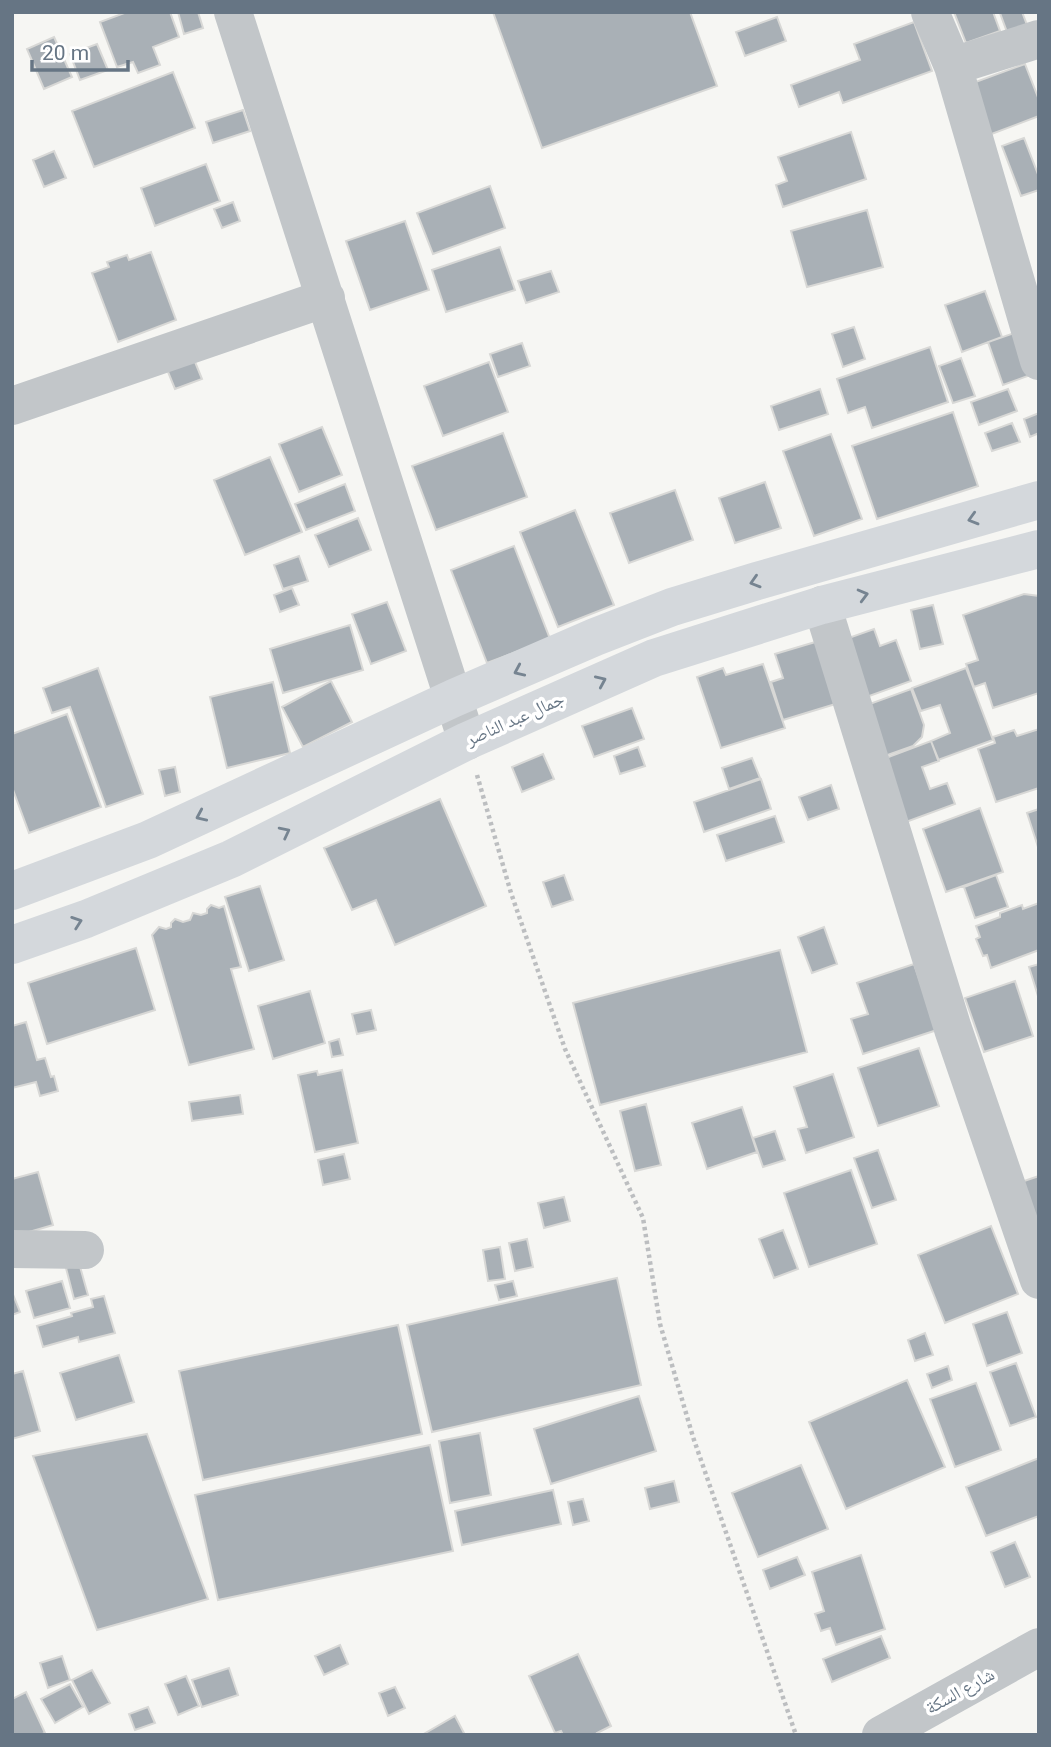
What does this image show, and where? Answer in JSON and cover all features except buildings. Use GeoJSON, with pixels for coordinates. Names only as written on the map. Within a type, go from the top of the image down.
{"type":"FeatureCollection","features":[{"type":"Feature","properties":{"kind":"main road"},"geometry":{"type":"LineString","coordinates":[[12,891],[148,840],[454,698],[595,637],[673,607],[1039,500]]}},
{"type":"Feature","properties":{"kind":"main road","name":"جمال عبد الناصر"},"geometry":{"type":"LineString","coordinates":[[12,944],[86,919],[232,859],[467,741],[654,658],[822,605],[1039,549]]}},
{"type":"Feature","properties":{"kind":"street"},"geometry":{"type":"LineString","coordinates":[[233,12],[467,741]]}},
{"type":"Feature","properties":{"kind":"street"},"geometry":{"type":"LineString","coordinates":[[930,12],[953,66],[1028,281],[1039,361]]}},
{"type":"Feature","properties":{"kind":"street"},"geometry":{"type":"LineString","coordinates":[[953,66],[1039,39]]}},
{"type":"Feature","properties":{"kind":"street"},"geometry":{"type":"LineString","coordinates":[[12,406],[327,298]]}},
{"type":"Feature","properties":{"kind":"street"},"geometry":{"type":"LineString","coordinates":[[822,605],[953,1029],[1039,1280]]}},
{"type":"Feature","properties":{"kind":"street"},"geometry":{"type":"LineString","coordinates":[[12,1249],[85,1250]]}},
{"type":"Feature","properties":{"kind":"street","name":"شارع السكة"},"geometry":{"type":"LineString","coordinates":[[881,1735],[1039,1647]]}},
{"type":"Feature","properties":{"kind":"path"},"geometry":{"type":"LineString","coordinates":[[467,741],[511,893],[565,1049],[643,1218],[660,1324],[693,1437],[796,1735]]}}]}
